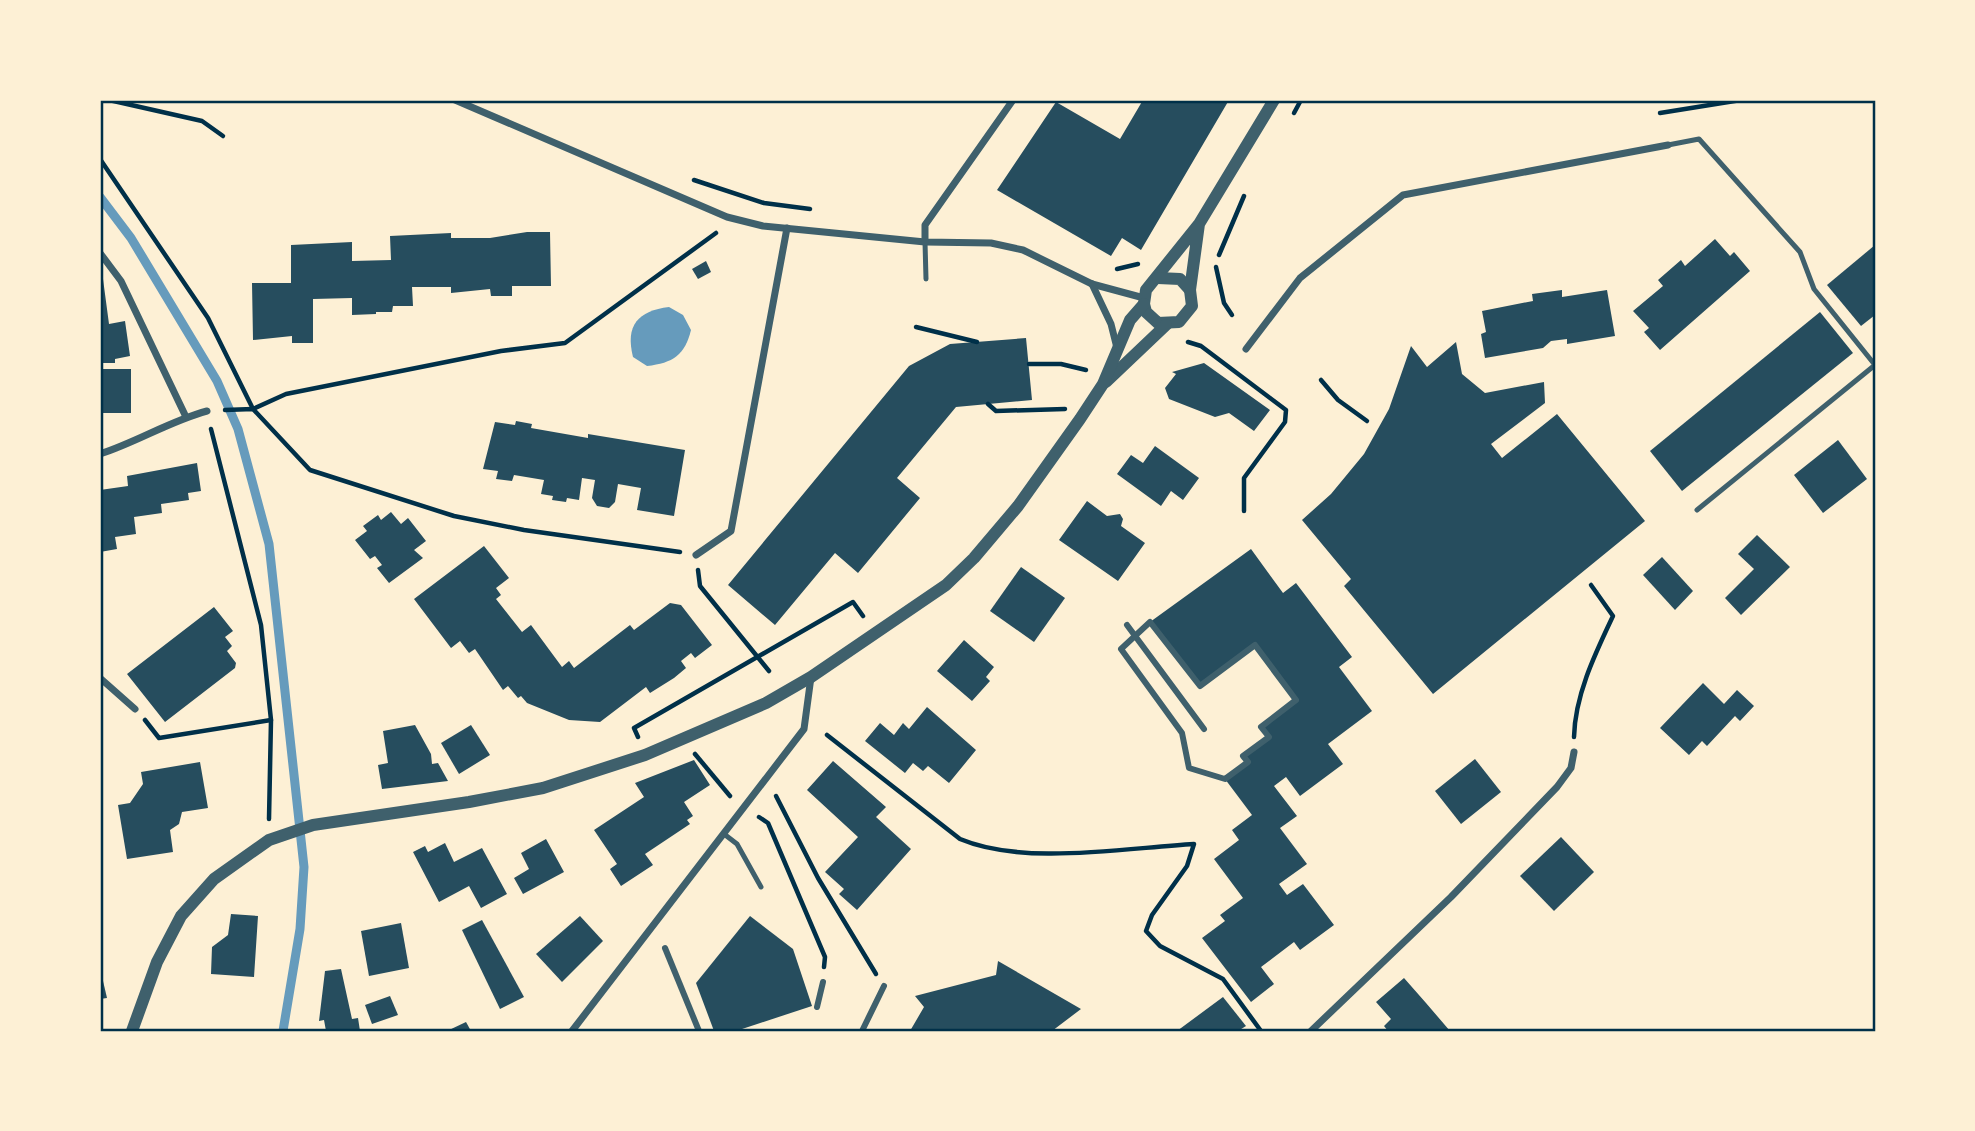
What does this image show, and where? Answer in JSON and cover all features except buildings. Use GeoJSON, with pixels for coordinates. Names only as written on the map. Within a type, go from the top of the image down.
{"type":"FeatureCollection","features":[{"type":"Feature","properties":{"kind":"street"},"geometry":{"type":"LineString","coordinates":[[455,100],[727,217],[786,228],[925,242],[991,243],[1023,250],[1092,284],[1144,301],[1152,318],[1166,325]]}},
{"type":"Feature","properties":{"kind":"street"},"geometry":{"type":"LineString","coordinates":[[925,242],[925,225],[1013,100]]}},
{"type":"Feature","properties":{"kind":"street"},"geometry":{"type":"LineString","coordinates":[[132,1031],[157,962],[181,916],[214,879],[269,840],[313,825],[543,788],[645,755],[766,703],[811,677],[946,585],[974,558],[1018,506],[1080,419],[1103,384],[1130,320],[1144,301],[1146,290],[1199,224],[1274,100]]}},
{"type":"Feature","properties":{"kind":"street"},"geometry":{"type":"LineString","coordinates":[[1246,349],[1300,278],[1403,195],[1668,145]]}},
{"type":"Feature","properties":{"kind":"street"},"geometry":{"type":"LineString","coordinates":[[1103,384],[1166,325],[1178,322],[1188,314],[1192,306],[1190,290],[1199,224]]}},
{"type":"Feature","properties":{"kind":"street"},"geometry":{"type":"LineString","coordinates":[[696,555],[731,531],[786,228]]}},
{"type":"Feature","properties":{"kind":"street"},"geometry":{"type":"LineString","coordinates":[[100,253],[121,281],[186,417]]}},
{"type":"Feature","properties":{"kind":"street"},"geometry":{"type":"LineString","coordinates":[[1158,278],[1180,279],[1190,290]]}},
{"type":"Feature","properties":{"kind":"street"},"geometry":{"type":"LineString","coordinates":[[1092,284],[1111,324],[1117,349]]}},
{"type":"Feature","properties":{"kind":"street"},"geometry":{"type":"LineString","coordinates":[[100,454],[136,443],[186,417],[209,411]]}},
{"type":"Feature","properties":{"kind":"street"},"geometry":{"type":"LineString","coordinates":[[1150,622],[1200,686],[1255,645],[1296,700],[1261,727],[1269,737],[1243,756],[1248,762],[1225,779],[1189,768],[1182,733],[1121,649],[1136,636],[1150,622]]}},
{"type":"Feature","properties":{"kind":"street"},"geometry":{"type":"LineString","coordinates":[[1127,625],[1204,729]]}},
{"type":"Feature","properties":{"kind":"street"},"geometry":{"type":"LineString","coordinates":[[572,1031],[804,729],[811,677]]}},
{"type":"Feature","properties":{"kind":"street"},"geometry":{"type":"LineString","coordinates":[[100,678],[135,709]]}},
{"type":"Feature","properties":{"kind":"street"},"geometry":{"type":"LineString","coordinates":[[1311,1031],[1451,897],[1557,787],[1571,768],[1574,752]]}},
{"type":"Feature","properties":{"kind":"street"},"geometry":{"type":"LineString","coordinates":[[664,948],[699,1031]]}},
{"type":"Feature","properties":{"kind":"street"},"geometry":{"type":"LineString","coordinates":[[817,1007],[823,982]]}},
{"type":"Feature","properties":{"kind":"street"},"geometry":{"type":"LineString","coordinates":[[862,1031],[884,986]]}},
{"type":"Feature","properties":{"kind":"lane"},"geometry":{"type":"LineString","coordinates":[[1668,145],[1699,139],[1800,252],[1814,289],[1875,365],[1697,510]]}},
{"type":"Feature","properties":{"kind":"lane"},"geometry":{"type":"LineString","coordinates":[[925,242],[926,279]]}},
{"type":"Feature","properties":{"kind":"lane"},"geometry":{"type":"LineString","coordinates":[[724,834],[737,844],[761,887]]}},
{"type":"Feature","properties":{"kind":"path"},"geometry":{"type":"LineString","coordinates":[[109,100],[202,121],[223,136]]}},
{"type":"Feature","properties":{"kind":"path"},"geometry":{"type":"LineString","coordinates":[[1288,122],[1301,100]]}},
{"type":"Feature","properties":{"kind":"path"},"geometry":{"type":"LineString","coordinates":[[1660,113],[1741,100]]}},
{"type":"Feature","properties":{"kind":"path"},"geometry":{"type":"LineString","coordinates":[[100,159],[208,318],[253,409],[310,470],[454,516],[696,555],[700,586],[769,671]]}},
{"type":"Feature","properties":{"kind":"path"},"geometry":{"type":"LineString","coordinates":[[682,176],[764,203],[815,210]]}},
{"type":"Feature","properties":{"kind":"path"},"geometry":{"type":"LineString","coordinates":[[1232,315],[1224,303],[1216,267],[1225,234],[1248,188]]}},
{"type":"Feature","properties":{"kind":"path"},"geometry":{"type":"LineString","coordinates":[[269,840],[271,720],[261,625],[209,411],[253,409],[286,394],[501,351],[565,343],[719,231]]}},
{"type":"Feature","properties":{"kind":"path"},"geometry":{"type":"LineString","coordinates":[[1105,270],[1131,268],[1144,261]]}},
{"type":"Feature","properties":{"kind":"path"},"geometry":{"type":"LineString","coordinates":[[916,327],[977,342]]}},
{"type":"Feature","properties":{"kind":"path"},"geometry":{"type":"LineString","coordinates":[[1175,343],[1186,342],[1201,346],[1286,410],[1285,422],[1244,478],[1244,511]]}},
{"type":"Feature","properties":{"kind":"path"},"geometry":{"type":"LineString","coordinates":[[1029,364],[1061,363],[1085,372]]}},
{"type":"Feature","properties":{"kind":"path"},"geometry":{"type":"LineString","coordinates":[[1321,380],[1338,400],[1367,421]]}},
{"type":"Feature","properties":{"kind":"path"},"geometry":{"type":"LineString","coordinates":[[988,404],[996,411],[1061,407],[1080,419]]}},
{"type":"Feature","properties":{"kind":"path"},"geometry":{"type":"LineString","coordinates":[[1574,752],[1575,718],[1594,656],[1613,616],[1591,585]]}},
{"type":"Feature","properties":{"kind":"path"},"geometry":{"type":"LineString","coordinates":[[645,755],[635,728],[760,659],[853,602],[877,633]]}},
{"type":"Feature","properties":{"kind":"path"},"geometry":{"type":"LineString","coordinates":[[135,709],[159,738],[271,720]]}},
{"type":"Feature","properties":{"kind":"path"},"geometry":{"type":"LineString","coordinates":[[827,735],[960,839],[976,846],[1027,854],[1194,844],[1187,866],[1152,915],[1146,931],[1160,946],[1223,979],[1261,1031]]}},
{"type":"Feature","properties":{"kind":"path"},"geometry":{"type":"LineString","coordinates":[[684,758],[694,753],[731,797]]}},
{"type":"Feature","properties":{"kind":"path"},"geometry":{"type":"LineString","coordinates":[[762,785],[780,800],[817,878],[884,986]]}},
{"type":"Feature","properties":{"kind":"path"},"geometry":{"type":"LineString","coordinates":[[758,816],[768,824],[825,957]]}},
{"type":"Feature","properties":{"kind":"water"},"geometry":{"type":"Polygon","coordinates":[[[669,307],[683,315],[691,330],[688,339],[681,352],[671,360],[647,366],[633,357],[633,328],[642,316],[669,307]]]}},
{"type":"Feature","properties":{"kind":"waterway"},"geometry":{"type":"LineString","coordinates":[[100,197],[131,238],[217,381],[238,429],[269,544],[304,867],[300,929],[283,1031]]}}]}
